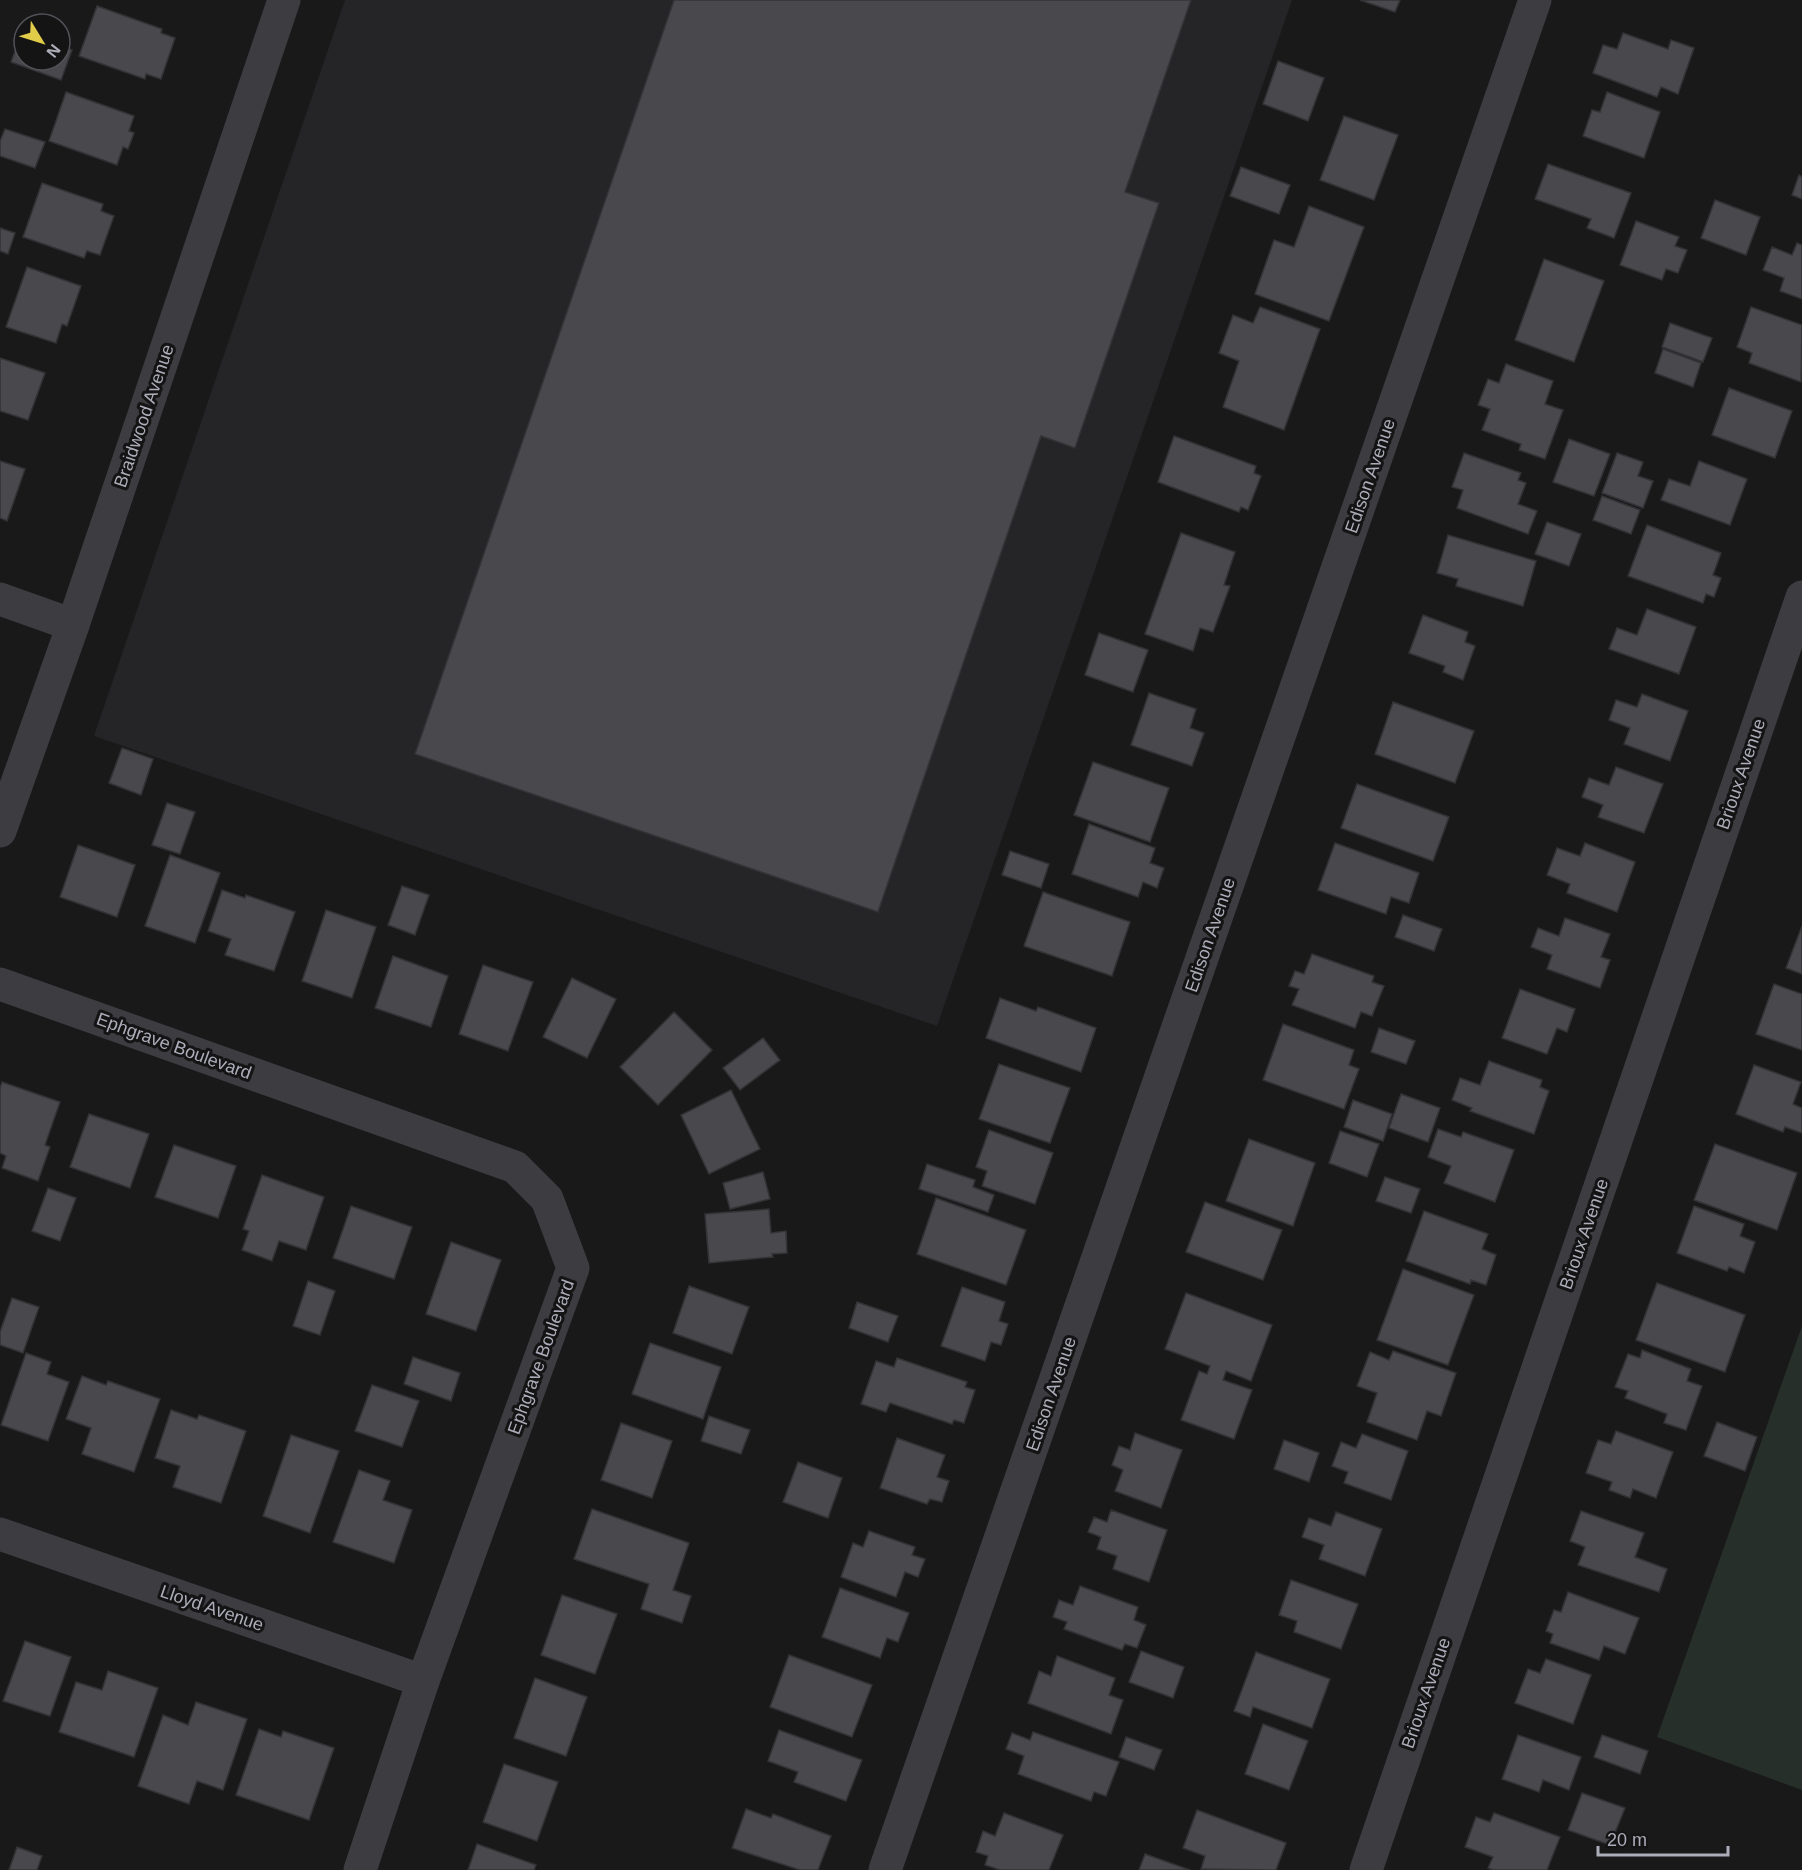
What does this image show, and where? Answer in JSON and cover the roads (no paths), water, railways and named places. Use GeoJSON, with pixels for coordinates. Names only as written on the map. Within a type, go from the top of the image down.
{"type":"FeatureCollection","features":[{"type":"Feature","properties":{"kind":"street","name":"Braidwood Avenue"},"geometry":{"type":"LineString","coordinates":[[0,831],[73,625],[284,0]]}},
{"type":"Feature","properties":{"kind":"street","name":"Edison Avenue"},"geometry":{"type":"LineString","coordinates":[[885,1870],[1535,0]]}},
{"type":"Feature","properties":{"kind":"street","name":"Brioux Avenue"},"geometry":{"type":"LineString","coordinates":[[1366,1870],[1802,597]]}},
{"type":"Feature","properties":{"kind":"street"},"geometry":{"type":"LineString","coordinates":[[0,599],[73,625]]}},
{"type":"Feature","properties":{"kind":"street","name":"Ephgrave Boulevard"},"geometry":{"type":"LineString","coordinates":[[0,984],[515,1167],[547,1199],[573,1268],[423,1681],[360,1870]]}},
{"type":"Feature","properties":{"kind":"street","name":"Lloyd Avenue"},"geometry":{"type":"LineString","coordinates":[[0,1534],[423,1681]]}}]}
